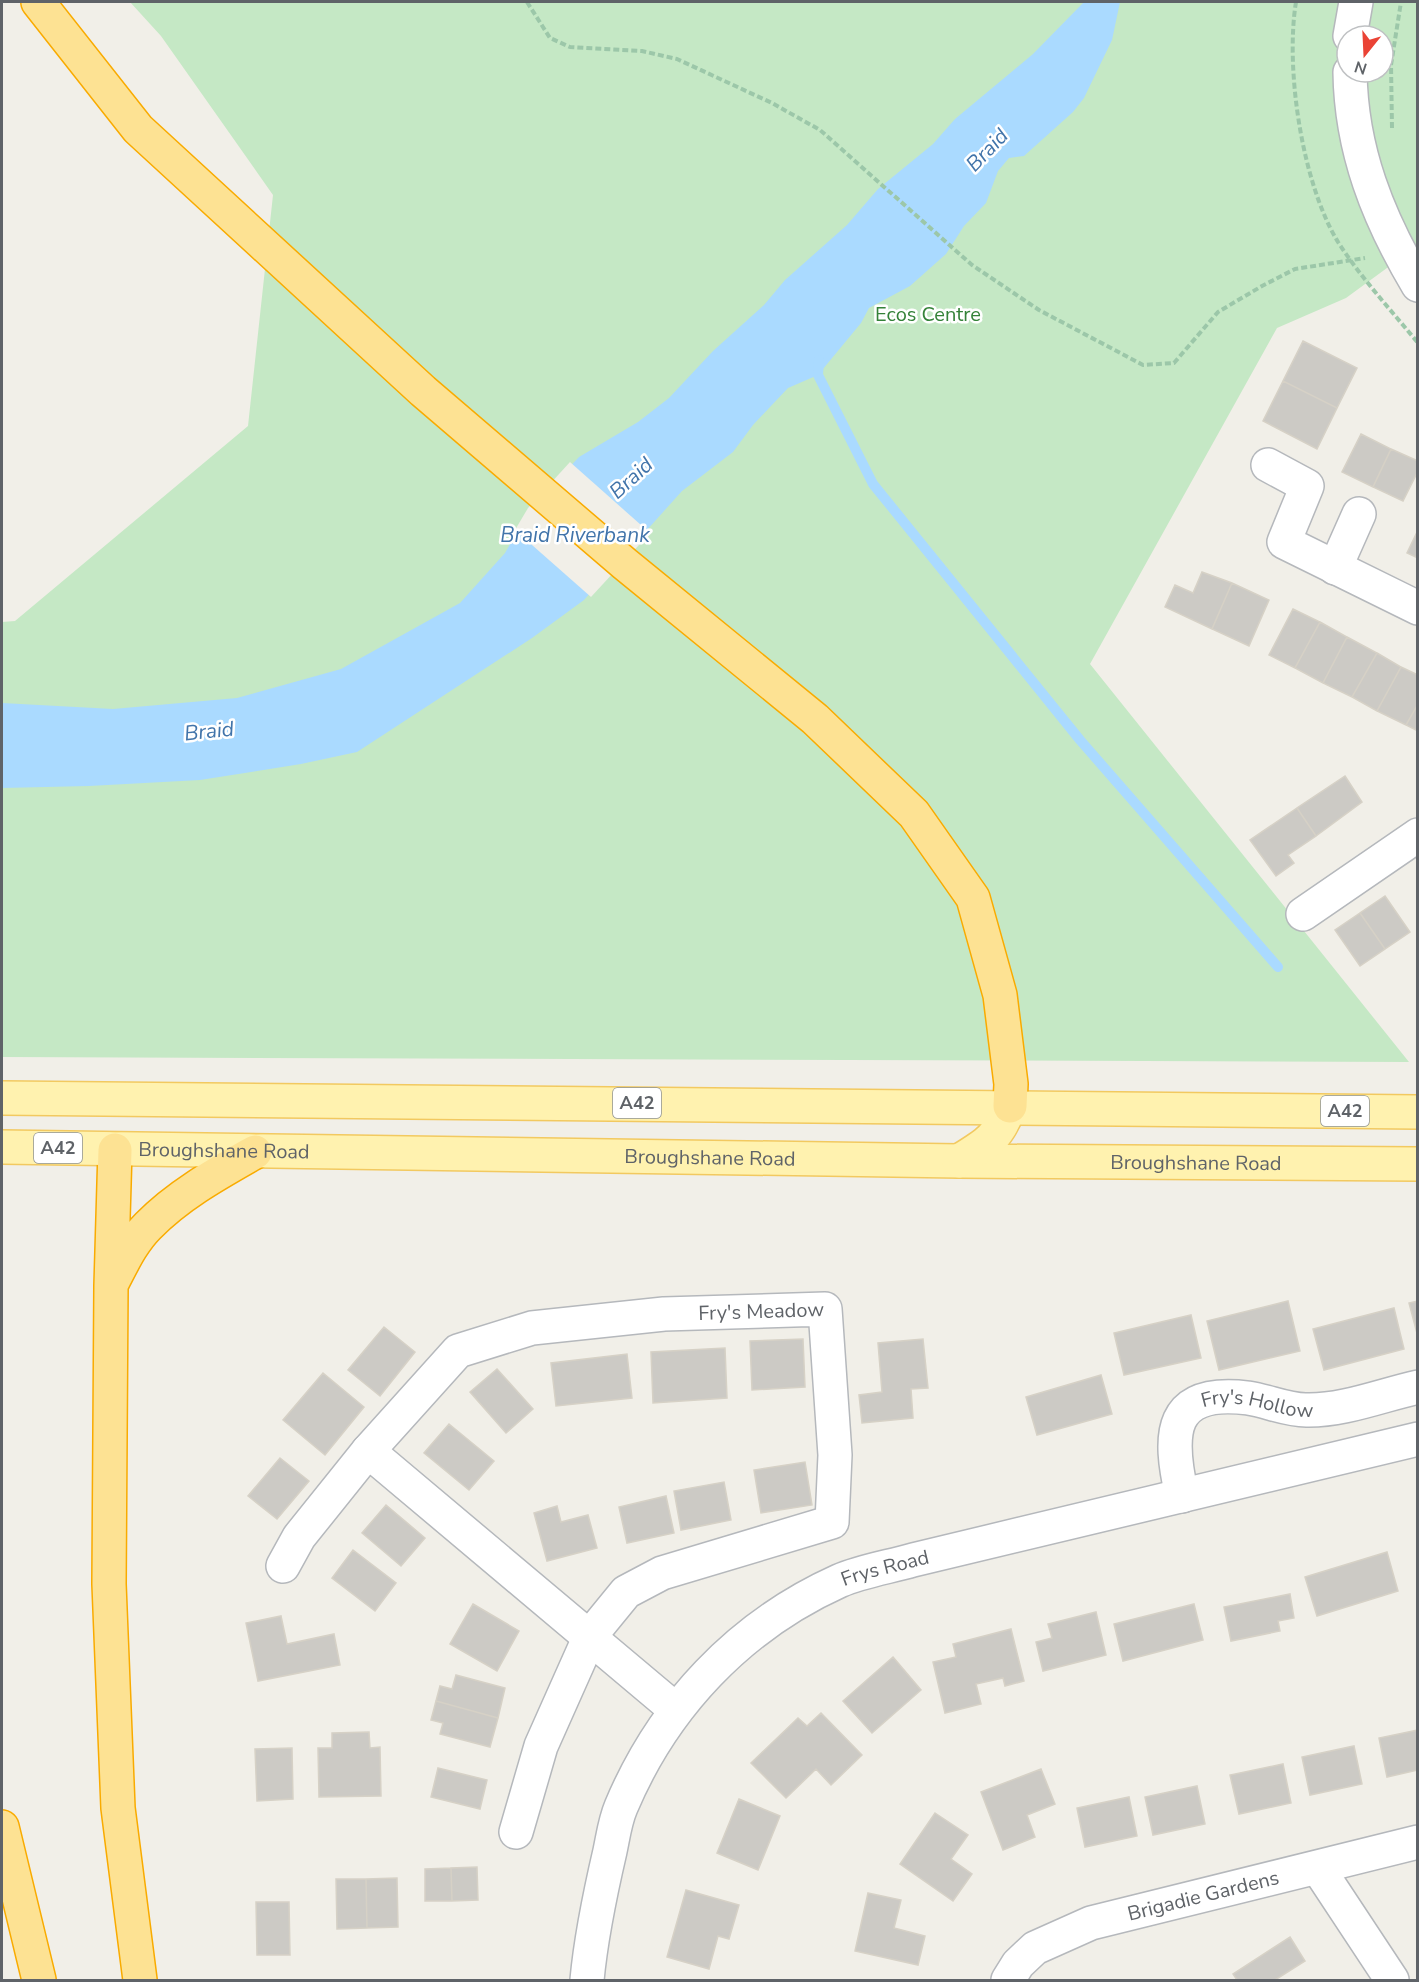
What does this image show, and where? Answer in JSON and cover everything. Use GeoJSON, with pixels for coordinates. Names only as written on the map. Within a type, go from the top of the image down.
{"type":"FeatureCollection","features":[{"type":"Feature","properties":{"kind":"highway"},"geometry":{"type":"LineString","coordinates":[[38,2],[138,129],[423,391],[625,564],[815,719],[914,814],[973,898],[1000,995],[1011,1084],[1010,1106]]}},
{"type":"Feature","properties":{"kind":"highway"},"geometry":{"type":"LineString","coordinates":[[115,1150],[111,1286],[109,1596],[118,1808],[140,1980]]}},
{"type":"Feature","properties":{"kind":"highway"},"geometry":{"type":"LineString","coordinates":[[111,1286],[131,1247],[148,1226],[208,1179],[255,1152]]}},
{"type":"Feature","properties":{"kind":"highway"},"geometry":{"type":"LineString","coordinates":[[2,1827],[39,1980]]}},
{"type":"Feature","properties":{"kind":"main road","name":"A42"},"geometry":{"type":"LineString","coordinates":[[2,1098],[1010,1106],[1418,1112]]}},
{"type":"Feature","properties":{"kind":"main road"},"geometry":{"type":"LineString","coordinates":[[115,1100],[115,1150]]}},
{"type":"Feature","properties":{"kind":"main road"},"geometry":{"type":"LineString","coordinates":[[959,1161],[989,1143],[1002,1129],[1010,1106]]}},
{"type":"Feature","properties":{"kind":"main road","name":"Broughshane Road"},"geometry":{"type":"LineString","coordinates":[[2,1147],[255,1152],[682,1155],[959,1161],[1418,1164]]}},
{"type":"Feature","properties":{"kind":"street"},"geometry":{"type":"LineString","coordinates":[[1352,24],[1356,2]]}},
{"type":"Feature","properties":{"kind":"street"},"geometry":{"type":"LineString","coordinates":[[1351,84],[1354,135],[1378,212],[1418,285]]}},
{"type":"Feature","properties":{"kind":"street"},"geometry":{"type":"LineString","coordinates":[[1268,465],[1307,486],[1284,542],[1418,608]]}},
{"type":"Feature","properties":{"kind":"street"},"geometry":{"type":"LineString","coordinates":[[1335,568],[1359,514]]}},
{"type":"Feature","properties":{"kind":"street"},"geometry":{"type":"LineString","coordinates":[[1303,914],[1418,835]]}},
{"type":"Feature","properties":{"kind":"street","name":"Fry's Meadow"},"geometry":{"type":"LineString","coordinates":[[283,1566],[299,1537],[368,1451],[458,1351],[532,1328],[664,1314],[825,1309],[835,1455],[832,1522],[662,1573],[626,1592],[590,1636],[540,1746],[516,1832]]}},
{"type":"Feature","properties":{"kind":"street","name":"Fry's Hollow"},"geometry":{"type":"LineString","coordinates":[[1182,1496],[1174,1459],[1177,1422],[1188,1410],[1204,1401],[1220,1397],[1247,1398],[1310,1410],[1332,1408],[1418,1387]]}},
{"type":"Feature","properties":{"kind":"street","name":"Frys Road"},"geometry":{"type":"LineString","coordinates":[[587,1980],[597,1906],[620,1809],[651,1745],[692,1689],[732,1648],[782,1612],[840,1580],[913,1560],[1418,1439]]}},
{"type":"Feature","properties":{"kind":"street"},"geometry":{"type":"LineString","coordinates":[[368,1451],[676,1710]]}},
{"type":"Feature","properties":{"kind":"street","name":"Brigadie Gardens"},"geometry":{"type":"LineString","coordinates":[[1008,1980],[1018,1964],[1035,1948],[1084,1925],[1418,1842]]}},
{"type":"Feature","properties":{"kind":"street"},"geometry":{"type":"LineString","coordinates":[[1318,1868],[1392,1980]]}},
{"type":"Feature","properties":{"kind":"path"},"geometry":{"type":"LineString","coordinates":[[526,2],[550,38],[570,47],[642,51],[677,59],[772,103],[820,130],[972,265],[1039,310],[1143,365],[1174,363],[1218,312],[1295,269],[1399,251]]}},
{"type":"Feature","properties":{"kind":"path"},"geometry":{"type":"LineString","coordinates":[[1296,2],[1293,20],[1295,87],[1311,179],[1338,242],[1418,343]]}},
{"type":"Feature","properties":{"kind":"path"},"geometry":{"type":"LineString","coordinates":[[1392,130],[1391,65],[1401,2]]}},
{"type":"Feature","properties":{"kind":"green space","name":"Ecos Centre"},"geometry":{"type":"Polygon","coordinates":[[[130,2],[1417,2],[1417,246],[1346,298],[1277,328],[1090,664],[1409,1062],[2,1057],[2,622],[15,621],[248,426],[273,195],[161,36],[130,2]]]}},
{"type":"Feature","properties":{"kind":"water","name":"Braid Riverbank"},"geometry":{"type":"Polygon","coordinates":[[[1084,2],[1120,2],[1112,40],[1084,98],[1073,112],[1024,156],[1009,158],[998,171],[986,203],[964,226],[946,254],[910,286],[869,308],[861,323],[818,375],[788,388],[753,425],[733,452],[682,491],[584,600],[532,638],[357,752],[301,764],[200,780],[2,788],[2,703],[113,709],[237,698],[341,669],[460,603],[505,553],[530,509],[579,457],[638,422],[669,398],[713,351],[764,305],[785,280],[847,225],[878,189],[933,144],[955,119],[1033,54],[1084,2]]]}},
{"type":"Feature","properties":{"kind":"pier"},"geometry":{"type":"Polygon","coordinates":[[[570,462],[650,533],[591,597],[515,530],[528,508],[570,462]]]}},
{"type":"Feature","properties":{"kind":"building"},"geometry":{"type":"Polygon","coordinates":[[[1303,341],[1357,368],[1337,408],[1283,381],[1303,341]]]}},
{"type":"Feature","properties":{"kind":"building"},"geometry":{"type":"Polygon","coordinates":[[[1283,381],[1337,408],[1317,449],[1263,421],[1283,381]]]}},
{"type":"Feature","properties":{"kind":"building"},"geometry":{"type":"Polygon","coordinates":[[[1361,434],[1391,449],[1373,487],[1342,472],[1361,434]]]}},
{"type":"Feature","properties":{"kind":"building"},"geometry":{"type":"Polygon","coordinates":[[[1391,449],[1418,461],[1418,471],[1403,501],[1373,487],[1391,449]]]}},
{"type":"Feature","properties":{"kind":"building"},"geometry":{"type":"Polygon","coordinates":[[[1418,530],[1418,558],[1407,553],[1418,530]]]}},
{"type":"Feature","properties":{"kind":"building"},"geometry":{"type":"Polygon","coordinates":[[[1202,572],[1232,583],[1212,629],[1165,607],[1175,585],[1193,593],[1202,572]]]}},
{"type":"Feature","properties":{"kind":"building"},"geometry":{"type":"Polygon","coordinates":[[[1232,583],[1269,600],[1249,646],[1212,629],[1232,583]]]}},
{"type":"Feature","properties":{"kind":"building"},"geometry":{"type":"Polygon","coordinates":[[[1293,609],[1320,622],[1295,668],[1269,655],[1293,609]]]}},
{"type":"Feature","properties":{"kind":"building"},"geometry":{"type":"Polygon","coordinates":[[[1320,622],[1347,637],[1323,683],[1295,668],[1320,622]]]}},
{"type":"Feature","properties":{"kind":"building"},"geometry":{"type":"Polygon","coordinates":[[[1347,637],[1377,653],[1352,697],[1323,683],[1347,637]]]}},
{"type":"Feature","properties":{"kind":"building"},"geometry":{"type":"Polygon","coordinates":[[[1377,653],[1401,667],[1377,711],[1352,697],[1377,653]]]}},
{"type":"Feature","properties":{"kind":"building"},"geometry":{"type":"Polygon","coordinates":[[[1401,667],[1418,675],[1418,704],[1406,725],[1377,711],[1401,667]]]}},
{"type":"Feature","properties":{"kind":"building"},"geometry":{"type":"Polygon","coordinates":[[[1418,704],[1418,731],[1406,725],[1418,704]]]}},
{"type":"Feature","properties":{"kind":"building"},"geometry":{"type":"Polygon","coordinates":[[[1345,776],[1362,802],[1316,836],[1297,808],[1345,776]]]}},
{"type":"Feature","properties":{"kind":"building"},"geometry":{"type":"Polygon","coordinates":[[[1297,808],[1316,836],[1288,855],[1294,863],[1276,876],[1250,840],[1297,808]]]}},
{"type":"Feature","properties":{"kind":"building"},"geometry":{"type":"Polygon","coordinates":[[[1385,896],[1410,932],[1385,949],[1360,913],[1385,896]]]}},
{"type":"Feature","properties":{"kind":"building"},"geometry":{"type":"Polygon","coordinates":[[[1360,913],[1385,949],[1360,966],[1335,930],[1360,913]]]}},
{"type":"Feature","properties":{"kind":"building"},"geometry":{"type":"Polygon","coordinates":[[[1288,1301],[1300,1351],[1219,1370],[1207,1321],[1288,1301]]]}},
{"type":"Feature","properties":{"kind":"building"},"geometry":{"type":"Polygon","coordinates":[[[1418,1301],[1418,1337],[1409,1303],[1418,1301]]]}},
{"type":"Feature","properties":{"kind":"building"},"geometry":{"type":"Polygon","coordinates":[[[1394,1308],[1404,1349],[1324,1370],[1313,1329],[1394,1308]]]}},
{"type":"Feature","properties":{"kind":"building"},"geometry":{"type":"Polygon","coordinates":[[[1191,1315],[1201,1358],[1124,1375],[1114,1333],[1191,1315]]]}},
{"type":"Feature","properties":{"kind":"building"},"geometry":{"type":"Polygon","coordinates":[[[384,1327],[415,1352],[380,1396],[348,1370],[384,1327]]]}},
{"type":"Feature","properties":{"kind":"building"},"geometry":{"type":"Polygon","coordinates":[[[803,1339],[805,1387],[752,1390],[750,1341],[803,1339]]]}},
{"type":"Feature","properties":{"kind":"building"},"geometry":{"type":"Polygon","coordinates":[[[923,1339],[928,1388],[911,1389],[913,1418],[862,1423],[859,1395],[882,1392],[878,1343],[923,1339]]]}},
{"type":"Feature","properties":{"kind":"building"},"geometry":{"type":"Polygon","coordinates":[[[725,1348],[727,1398],[653,1403],[651,1352],[725,1348]]]}},
{"type":"Feature","properties":{"kind":"building"},"geometry":{"type":"Polygon","coordinates":[[[627,1354],[632,1398],[556,1406],[551,1363],[627,1354]]]}},
{"type":"Feature","properties":{"kind":"building"},"geometry":{"type":"Polygon","coordinates":[[[497,1369],[533,1409],[506,1433],[470,1392],[497,1369]]]}},
{"type":"Feature","properties":{"kind":"building"},"geometry":{"type":"Polygon","coordinates":[[[323,1373],[364,1407],[325,1455],[283,1420],[323,1373]]]}},
{"type":"Feature","properties":{"kind":"building"},"geometry":{"type":"Polygon","coordinates":[[[1101,1375],[1112,1414],[1037,1435],[1026,1397],[1101,1375]]]}},
{"type":"Feature","properties":{"kind":"building"},"geometry":{"type":"Polygon","coordinates":[[[449,1424],[494,1461],[469,1490],[424,1453],[449,1424]]]}},
{"type":"Feature","properties":{"kind":"building"},"geometry":{"type":"Polygon","coordinates":[[[280,1458],[309,1481],[277,1519],[248,1496],[280,1458]]]}},
{"type":"Feature","properties":{"kind":"building"},"geometry":{"type":"Polygon","coordinates":[[[805,1462],[812,1505],[761,1513],[754,1470],[805,1462]]]}},
{"type":"Feature","properties":{"kind":"building"},"geometry":{"type":"Polygon","coordinates":[[[724,1482],[731,1520],[681,1530],[674,1491],[724,1482]]]}},
{"type":"Feature","properties":{"kind":"building"},"geometry":{"type":"Polygon","coordinates":[[[666,1496],[674,1533],[627,1543],[619,1507],[666,1496]]]}},
{"type":"Feature","properties":{"kind":"building"},"geometry":{"type":"Polygon","coordinates":[[[386,1505],[425,1538],[401,1566],[362,1533],[386,1505]]]}},
{"type":"Feature","properties":{"kind":"building"},"geometry":{"type":"Polygon","coordinates":[[[557,1506],[561,1522],[588,1515],[597,1548],[547,1561],[534,1513],[557,1506]]]}},
{"type":"Feature","properties":{"kind":"building"},"geometry":{"type":"Polygon","coordinates":[[[353,1550],[396,1583],[375,1611],[332,1578],[353,1550]]]}},
{"type":"Feature","properties":{"kind":"building"},"geometry":{"type":"Polygon","coordinates":[[[1387,1552],[1398,1591],[1317,1616],[1305,1577],[1387,1552]]]}},
{"type":"Feature","properties":{"kind":"building"},"geometry":{"type":"Polygon","coordinates":[[[1290,1594],[1294,1618],[1278,1621],[1280,1631],[1231,1641],[1224,1607],[1290,1594]]]}},
{"type":"Feature","properties":{"kind":"building"},"geometry":{"type":"Polygon","coordinates":[[[473,1604],[519,1631],[497,1671],[450,1644],[473,1604]]]}},
{"type":"Feature","properties":{"kind":"building"},"geometry":{"type":"Polygon","coordinates":[[[1194,1604],[1203,1640],[1123,1661],[1114,1624],[1194,1604]]]}},
{"type":"Feature","properties":{"kind":"building"},"geometry":{"type":"Polygon","coordinates":[[[1096,1612],[1106,1655],[1043,1671],[1036,1642],[1052,1638],[1048,1624],[1096,1612]]]}},
{"type":"Feature","properties":{"kind":"building"},"geometry":{"type":"Polygon","coordinates":[[[281,1616],[287,1644],[334,1634],[340,1665],[258,1681],[246,1623],[281,1616]]]}},
{"type":"Feature","properties":{"kind":"building"},"geometry":{"type":"Polygon","coordinates":[[[1011,1629],[1024,1681],[1005,1686],[1003,1678],[976,1684],[981,1704],[945,1713],[933,1662],[956,1657],[953,1644],[1011,1629]]]}},
{"type":"Feature","properties":{"kind":"building"},"geometry":{"type":"Polygon","coordinates":[[[893,1657],[921,1690],[872,1733],[843,1701],[893,1657]]]}},
{"type":"Feature","properties":{"kind":"building"},"geometry":{"type":"Polygon","coordinates":[[[456,1675],[505,1688],[498,1718],[436,1701],[440,1686],[452,1689],[456,1675]]]}},
{"type":"Feature","properties":{"kind":"building"},"geometry":{"type":"Polygon","coordinates":[[[436,1701],[498,1718],[490,1747],[440,1734],[443,1723],[431,1720],[436,1701]]]}},
{"type":"Feature","properties":{"kind":"building"},"geometry":{"type":"Polygon","coordinates":[[[821,1713],[862,1755],[831,1785],[816,1769],[786,1798],[751,1763],[798,1718],[807,1726],[821,1713]]]}},
{"type":"Feature","properties":{"kind":"building"},"geometry":{"type":"Polygon","coordinates":[[[1418,1730],[1418,1770],[1387,1777],[1379,1738],[1418,1730]]]}},
{"type":"Feature","properties":{"kind":"building"},"geometry":{"type":"Polygon","coordinates":[[[369,1732],[370,1748],[380,1747],[381,1796],[319,1797],[318,1748],[332,1748],[332,1733],[369,1732]]]}},
{"type":"Feature","properties":{"kind":"building"},"geometry":{"type":"Polygon","coordinates":[[[1354,1746],[1362,1784],[1310,1795],[1302,1757],[1354,1746]]]}},
{"type":"Feature","properties":{"kind":"building"},"geometry":{"type":"Polygon","coordinates":[[[292,1748],[293,1799],[257,1801],[255,1749],[292,1748]]]}},
{"type":"Feature","properties":{"kind":"building"},"geometry":{"type":"Polygon","coordinates":[[[1283,1764],[1291,1803],[1239,1814],[1230,1775],[1283,1764]]]}},
{"type":"Feature","properties":{"kind":"building"},"geometry":{"type":"Polygon","coordinates":[[[438,1768],[487,1780],[480,1809],[431,1797],[438,1768]]]}},
{"type":"Feature","properties":{"kind":"building"},"geometry":{"type":"Polygon","coordinates":[[[1041,1769],[1055,1804],[1027,1815],[1035,1837],[1003,1850],[981,1792],[1041,1769]]]}},
{"type":"Feature","properties":{"kind":"building"},"geometry":{"type":"Polygon","coordinates":[[[1197,1786],[1205,1824],[1153,1835],[1145,1797],[1197,1786]]]}},
{"type":"Feature","properties":{"kind":"building"},"geometry":{"type":"Polygon","coordinates":[[[1129,1797],[1137,1836],[1085,1847],[1077,1808],[1129,1797]]]}},
{"type":"Feature","properties":{"kind":"building"},"geometry":{"type":"Polygon","coordinates":[[[739,1799],[780,1816],[758,1870],[717,1853],[739,1799]]]}},
{"type":"Feature","properties":{"kind":"building"},"geometry":{"type":"Polygon","coordinates":[[[935,1813],[968,1835],[951,1859],[972,1874],[953,1901],[900,1864],[935,1813]]]}},
{"type":"Feature","properties":{"kind":"building"},"geometry":{"type":"Polygon","coordinates":[[[477,1867],[478,1900],[452,1901],[451,1868],[477,1867]]]}},
{"type":"Feature","properties":{"kind":"building"},"geometry":{"type":"Polygon","coordinates":[[[451,1868],[452,1901],[425,1901],[425,1869],[451,1868]]]}},
{"type":"Feature","properties":{"kind":"building"},"geometry":{"type":"Polygon","coordinates":[[[397,1878],[398,1927],[367,1928],[366,1879],[397,1878]]]}},
{"type":"Feature","properties":{"kind":"building"},"geometry":{"type":"Polygon","coordinates":[[[336,1879],[366,1879],[367,1928],[337,1929],[336,1879]]]}},
{"type":"Feature","properties":{"kind":"building"},"geometry":{"type":"Polygon","coordinates":[[[686,1890],[739,1905],[729,1939],[718,1936],[709,1969],[667,1957],[686,1890]]]}},
{"type":"Feature","properties":{"kind":"building"},"geometry":{"type":"Polygon","coordinates":[[[868,1893],[901,1900],[894,1928],[925,1936],[918,1965],[855,1951],[868,1893]]]}},
{"type":"Feature","properties":{"kind":"building"},"geometry":{"type":"Polygon","coordinates":[[[256,1902],[289,1902],[290,1955],[257,1955],[256,1902]]]}},
{"type":"Feature","properties":{"kind":"building"},"geometry":{"type":"Polygon","coordinates":[[[1290,1937],[1305,1961],[1275,1980],[1237,1980],[1233,1974],[1290,1937]]]}},
{"type":"Feature","properties":{"kind":"waterway"},"geometry":{"type":"LineString","coordinates":[[819,360],[818,375],[873,484],[1080,740],[1278,967]]}},
{"type":"Feature","properties":{"kind":"water label","name":"Braid"},"geometry":{"type":"Point","coordinates":[987,150]}},
{"type":"Feature","properties":{"kind":"water label","name":"Braid"},"geometry":{"type":"Point","coordinates":[631,478]}},
{"type":"Feature","properties":{"kind":"water label","name":"Braid"},"geometry":{"type":"Point","coordinates":[209,731]}}]}
